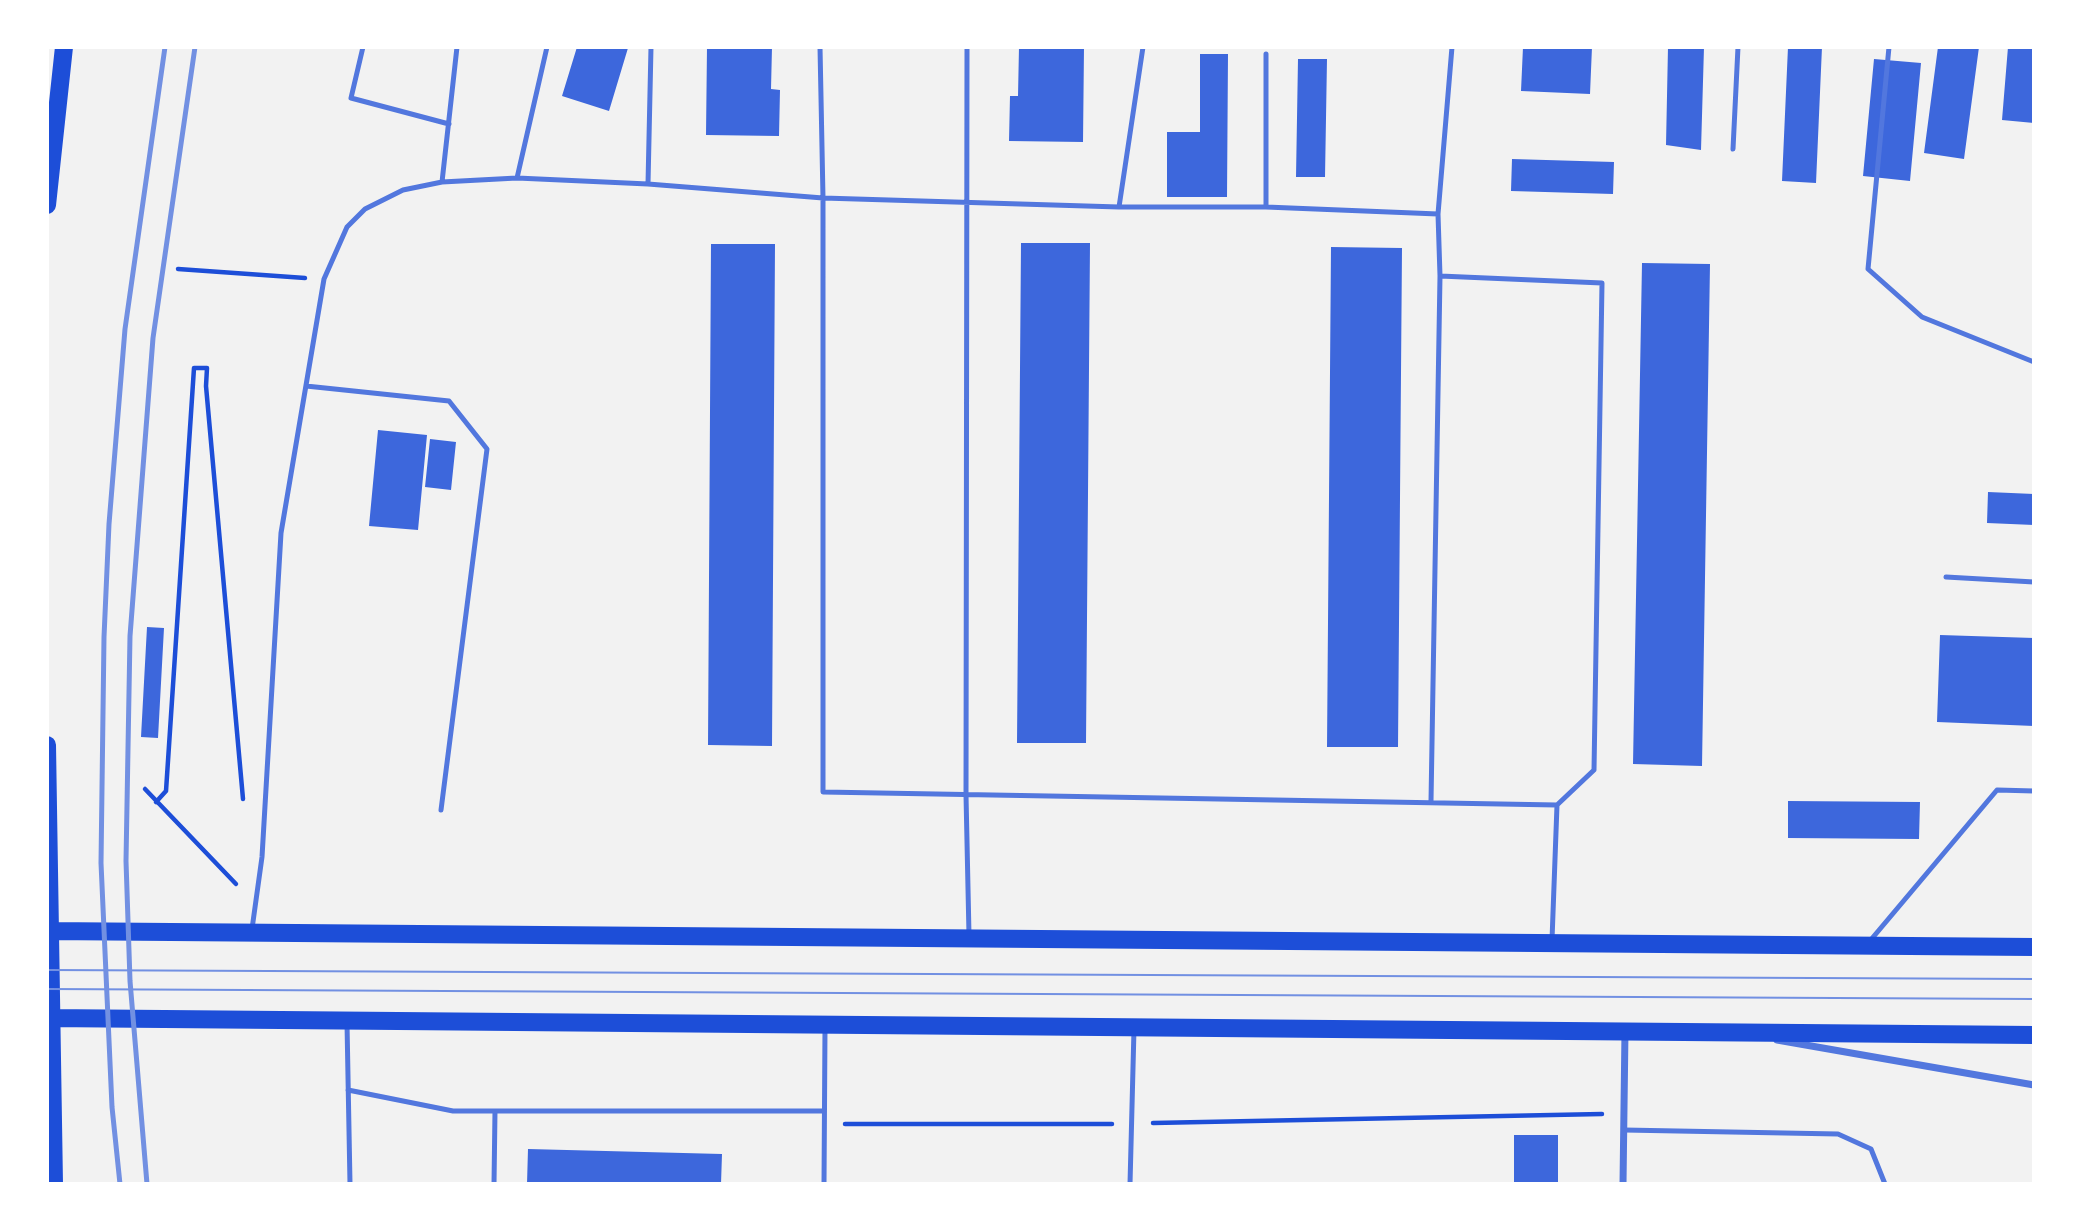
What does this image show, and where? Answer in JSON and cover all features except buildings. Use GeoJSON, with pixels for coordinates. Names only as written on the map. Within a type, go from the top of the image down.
{"type":"FeatureCollection","features":[{"type":"Feature","properties":{"kind":"main road"},"geometry":{"type":"LineString","coordinates":[[47,205],[64,47]]}},
{"type":"Feature","properties":{"kind":"main road"},"geometry":{"type":"LineString","coordinates":[[47,745],[54,1184]]}},
{"type":"Feature","properties":{"kind":"main road"},"geometry":{"type":"LineString","coordinates":[[47,931],[2034,947]]}},
{"type":"Feature","properties":{"kind":"main road"},"geometry":{"type":"LineString","coordinates":[[47,1018],[2034,1035]]}},
{"type":"Feature","properties":{"kind":"street"},"geometry":{"type":"LineString","coordinates":[[1623,1184],[1625,1031]]}},
{"type":"Feature","properties":{"kind":"street"},"geometry":{"type":"LineString","coordinates":[[1728,1032],[2034,1085]]}},
{"type":"Feature","properties":{"kind":"lane"},"geometry":{"type":"LineString","coordinates":[[363,47],[351,98],[449,124]]}},
{"type":"Feature","properties":{"kind":"lane"},"geometry":{"type":"LineString","coordinates":[[442,183],[457,47]]}},
{"type":"Feature","properties":{"kind":"lane"},"geometry":{"type":"LineString","coordinates":[[517,178],[547,47]]}},
{"type":"Feature","properties":{"kind":"lane"},"geometry":{"type":"LineString","coordinates":[[648,184],[651,47]]}},
{"type":"Feature","properties":{"kind":"lane"},"geometry":{"type":"LineString","coordinates":[[820,47],[823,198],[823,792],[1557,805]]}},
{"type":"Feature","properties":{"kind":"lane"},"geometry":{"type":"LineString","coordinates":[[967,47],[966,795],[969,938]]}},
{"type":"Feature","properties":{"kind":"lane"},"geometry":{"type":"LineString","coordinates":[[1119,207],[1143,47]]}},
{"type":"Feature","properties":{"kind":"lane"},"geometry":{"type":"LineString","coordinates":[[1431,801],[1440,276],[1438,214],[1451,47]]}},
{"type":"Feature","properties":{"kind":"lane"},"geometry":{"type":"LineString","coordinates":[[1732,149],[1738,47]]}},
{"type":"Feature","properties":{"kind":"lane"},"geometry":{"type":"LineString","coordinates":[[1889,47],[1868,269],[1922,317],[2034,362]]}},
{"type":"Feature","properties":{"kind":"lane"},"geometry":{"type":"LineString","coordinates":[[1266,54],[1266,207]]}},
{"type":"Feature","properties":{"kind":"lane"},"geometry":{"type":"LineString","coordinates":[[252,932],[262,857],[281,533],[324,279],[347,227],[365,209],[403,190],[442,183],[517,178],[648,184],[823,198],[1119,207],[1266,207],[1438,214]]}},
{"type":"Feature","properties":{"kind":"lane"},"geometry":{"type":"LineString","coordinates":[[1440,276],[1602,283],[1594,770],[1557,805],[1552,943]]}},
{"type":"Feature","properties":{"kind":"lane"},"geometry":{"type":"LineString","coordinates":[[306,386],[449,401],[487,449],[441,810]]}},
{"type":"Feature","properties":{"kind":"lane"},"geometry":{"type":"LineString","coordinates":[[1946,577],[2034,582]]}},
{"type":"Feature","properties":{"kind":"lane"},"geometry":{"type":"LineString","coordinates":[[1866,946],[1997,790],[2034,791]]}},
{"type":"Feature","properties":{"kind":"lane"},"geometry":{"type":"LineString","coordinates":[[347,1020],[349,1184]]}},
{"type":"Feature","properties":{"kind":"lane"},"geometry":{"type":"LineString","coordinates":[[824,1184],[825,1025]]}},
{"type":"Feature","properties":{"kind":"lane"},"geometry":{"type":"LineString","coordinates":[[1130,1184],[1134,1027]]}},
{"type":"Feature","properties":{"kind":"lane"},"geometry":{"type":"LineString","coordinates":[[348,1090],[453,1111],[823,1111]]}},
{"type":"Feature","properties":{"kind":"lane"},"geometry":{"type":"LineString","coordinates":[[494,1184],[495,1111]]}},
{"type":"Feature","properties":{"kind":"lane"},"geometry":{"type":"LineString","coordinates":[[1624,1130],[1838,1134],[1871,1149],[1885,1184]]}},
{"type":"Feature","properties":{"kind":"path"},"geometry":{"type":"LineString","coordinates":[[178,269],[324,279]]}},
{"type":"Feature","properties":{"kind":"path"},"geometry":{"type":"LineString","coordinates":[[156,802],[166,791],[194,368],[207,368],[206,386],[238,766],[245,806]]}},
{"type":"Feature","properties":{"kind":"path"},"geometry":{"type":"LineString","coordinates":[[145,789],[256,904]]}},
{"type":"Feature","properties":{"kind":"path"},"geometry":{"type":"LineString","coordinates":[[823,1124],[1132,1124],[1624,1113]]}},
{"type":"Feature","properties":{"kind":"tram line"},"geometry":{"type":"LineString","coordinates":[[47,970],[2034,979]]}},
{"type":"Feature","properties":{"kind":"tram line"},"geometry":{"type":"LineString","coordinates":[[47,989],[2034,999]]}},
{"type":"Feature","properties":{"kind":"railway"},"geometry":{"type":"LineString","coordinates":[[120,1184],[112,1107],[101,863],[104,637],[109,524],[125,329],[165,47]]}},
{"type":"Feature","properties":{"kind":"railway"},"geometry":{"type":"LineString","coordinates":[[147,1184],[130,981],[126,861],[130,636],[153,338],[195,47]]}}]}
